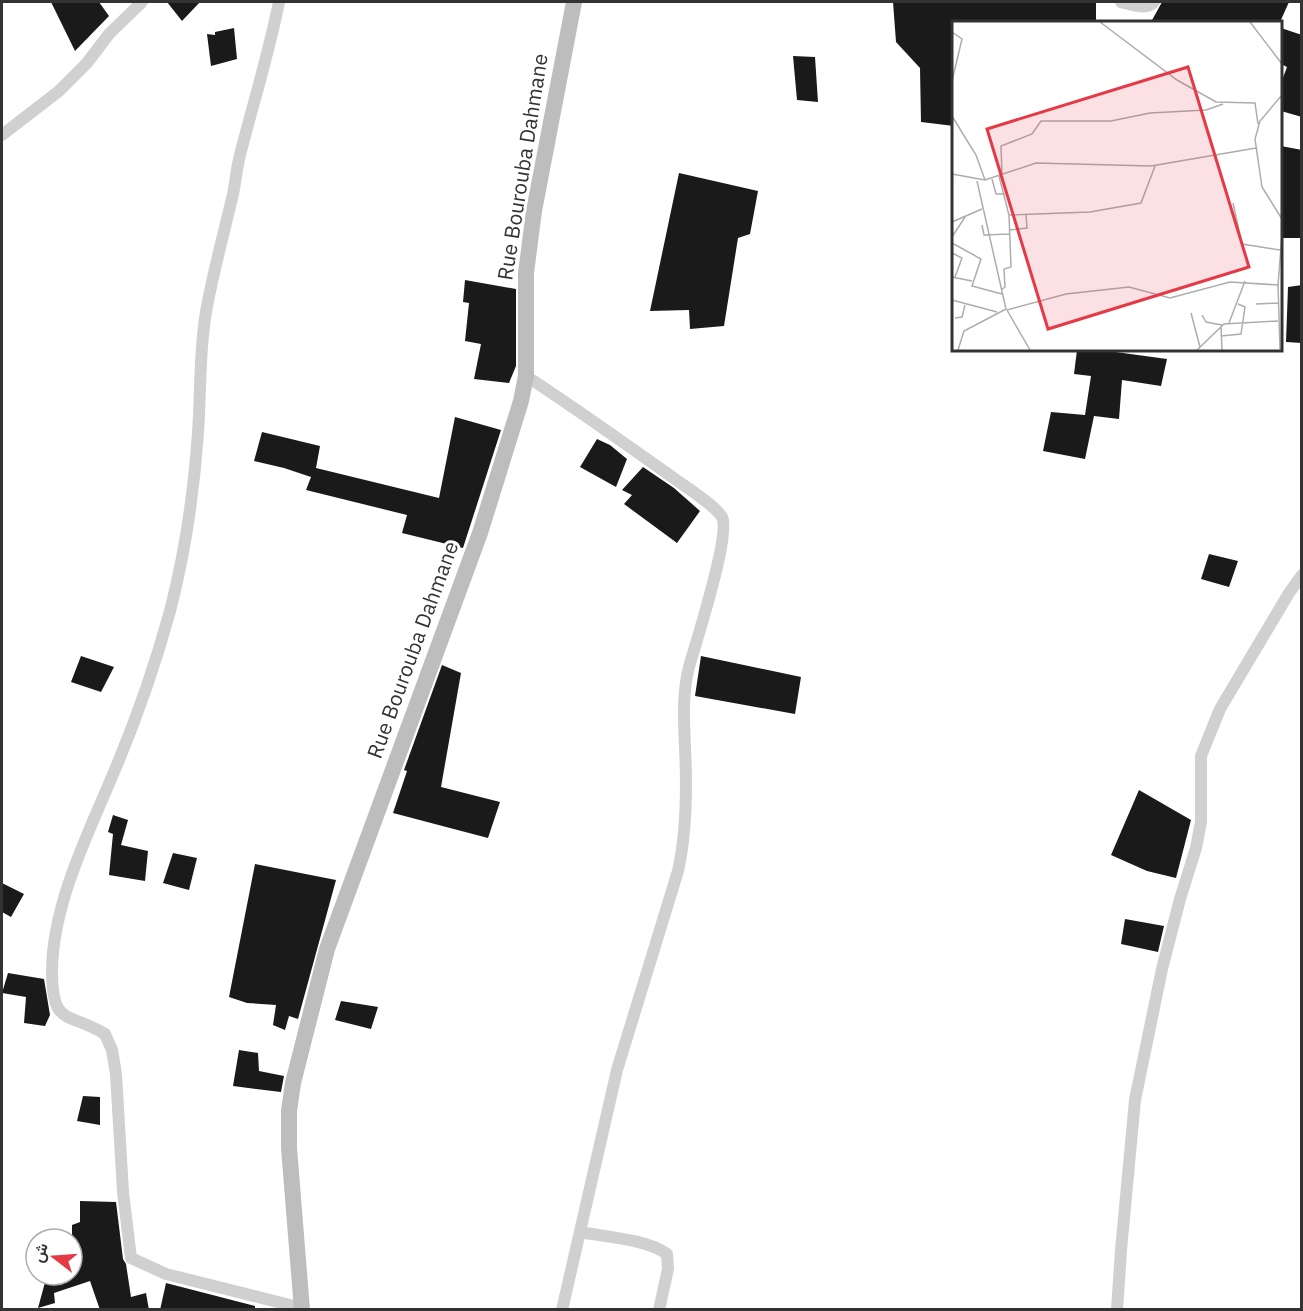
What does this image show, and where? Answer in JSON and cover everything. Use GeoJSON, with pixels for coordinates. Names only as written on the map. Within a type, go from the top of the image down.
{"type":"FeatureCollection","features":[{"type":"Feature","properties":{"kind":"street"},"geometry":{"type":"LineString","coordinates":[[2,135],[59,91],[87,63],[109,34],[142,2]]}},
{"type":"Feature","properties":{"kind":"street"},"geometry":{"type":"LineString","coordinates":[[279,2],[240,154],[236,181],[206,311],[201,350],[196,468],[182,556],[170,612],[129,736],[90,827],[64,902],[55,934],[52,972],[56,1006],[62,1015],[105,1034],[112,1050],[116,1074],[123,1192],[131,1258],[166,1274],[302,1309]]}},
{"type":"Feature","properties":{"kind":"street","name":"Rue Bourouba Dahmane"},"geometry":{"type":"LineString","coordinates":[[302,1309],[289,1148],[289,1112],[293,1083],[316,984],[330,939],[480,533],[520,401],[526,376],[525,296],[533,221],[574,2]]}},
{"type":"Feature","properties":{"kind":"street"},"geometry":{"type":"LineString","coordinates":[[1121,2],[1145,7],[1154,2]]}},
{"type":"Feature","properties":{"kind":"street"},"geometry":{"type":"LineString","coordinates":[[526,376],[589,417],[691,490],[718,512],[723,519],[724,527],[685,688],[686,801],[683,847],[678,871],[617,1070],[562,1310]]}},
{"type":"Feature","properties":{"kind":"street"},"geometry":{"type":"LineString","coordinates":[[1118,1310],[1121,1250],[1135,1100],[1162,969],[1196,848],[1200,822],[1201,756],[1220,709],[1288,593],[1302,575]]}},
{"type":"Feature","properties":{"kind":"street"},"geometry":{"type":"LineString","coordinates":[[580,1232],[643,1244],[667,1254],[668,1269],[659,1310]]}},
{"type":"Feature","properties":{"kind":"building"},"geometry":{"type":"Polygon","coordinates":[[[51,2],[99,2],[109,16],[75,51],[51,2]]]}},
{"type":"Feature","properties":{"kind":"building"},"geometry":{"type":"Polygon","coordinates":[[[167,2],[200,2],[182,21],[167,2]]]}},
{"type":"Feature","properties":{"kind":"building"},"geometry":{"type":"Polygon","coordinates":[[[893,2],[1096,2],[1096,21],[952,21],[952,126],[921,122],[920,68],[896,42],[893,2]]]}},
{"type":"Feature","properties":{"kind":"building"},"geometry":{"type":"Polygon","coordinates":[[[1162,2],[1289,2],[1280,21],[1152,21],[1162,2]]]}},
{"type":"Feature","properties":{"kind":"building"},"geometry":{"type":"Polygon","coordinates":[[[234,28],[237,59],[211,66],[207,34],[215,35],[215,32],[234,28]]]}},
{"type":"Feature","properties":{"kind":"building"},"geometry":{"type":"Polygon","coordinates":[[[1282,28],[1302,35],[1302,117],[1282,111],[1282,80],[1287,67],[1282,64],[1282,28]]]}},
{"type":"Feature","properties":{"kind":"building"},"geometry":{"type":"Polygon","coordinates":[[[793,56],[815,57],[818,102],[797,100],[793,56]]]}},
{"type":"Feature","properties":{"kind":"building"},"geometry":{"type":"Polygon","coordinates":[[[1282,146],[1302,150],[1302,238],[1282,238],[1282,146]]]}},
{"type":"Feature","properties":{"kind":"building"},"geometry":{"type":"Polygon","coordinates":[[[679,173],[758,191],[750,234],[738,238],[724,326],[690,329],[689,310],[650,311],[679,173]]]}},
{"type":"Feature","properties":{"kind":"building"},"geometry":{"type":"Polygon","coordinates":[[[465,280],[516,289],[516,366],[509,383],[474,379],[481,344],[465,341],[469,303],[463,302],[465,280]]]}},
{"type":"Feature","properties":{"kind":"building"},"geometry":{"type":"Polygon","coordinates":[[[1302,285],[1302,343],[1286,342],[1288,287],[1302,285]]]}},
{"type":"Feature","properties":{"kind":"building"},"geometry":{"type":"Polygon","coordinates":[[[1077,351],[1108,351],[1167,359],[1161,386],[1122,380],[1119,419],[1094,416],[1085,459],[1043,451],[1051,412],[1085,415],[1091,376],[1074,374],[1077,351]]]}},
{"type":"Feature","properties":{"kind":"building"},"geometry":{"type":"Polygon","coordinates":[[[455,417],[501,430],[463,548],[402,533],[407,515],[306,490],[311,477],[254,461],[262,432],[320,446],[316,468],[439,498],[455,417]]]}},
{"type":"Feature","properties":{"kind":"building"},"geometry":{"type":"Polygon","coordinates":[[[597,439],[610,445],[627,459],[616,487],[580,467],[597,439]]]}},
{"type":"Feature","properties":{"kind":"building"},"geometry":{"type":"Polygon","coordinates":[[[643,467],[674,488],[700,511],[677,543],[624,504],[632,495],[622,490],[643,467]]]}},
{"type":"Feature","properties":{"kind":"building"},"geometry":{"type":"Polygon","coordinates":[[[1209,554],[1238,561],[1229,587],[1201,579],[1209,554]]]}},
{"type":"Feature","properties":{"kind":"building"},"geometry":{"type":"Polygon","coordinates":[[[81,656],[114,667],[101,692],[71,682],[81,656]]]}},
{"type":"Feature","properties":{"kind":"building"},"geometry":{"type":"Polygon","coordinates":[[[701,656],[801,677],[795,714],[695,696],[701,656]]]}},
{"type":"Feature","properties":{"kind":"building"},"geometry":{"type":"Polygon","coordinates":[[[442,665],[461,673],[441,787],[500,802],[488,838],[393,813],[407,771],[404,770],[442,665]]]}},
{"type":"Feature","properties":{"kind":"building"},"geometry":{"type":"Polygon","coordinates":[[[1139,790],[1191,820],[1176,878],[1147,871],[1111,855],[1139,790]]]}},
{"type":"Feature","properties":{"kind":"building"},"geometry":{"type":"Polygon","coordinates":[[[113,815],[128,820],[121,845],[148,851],[145,881],[109,875],[113,834],[108,832],[113,815]]]}},
{"type":"Feature","properties":{"kind":"building"},"geometry":{"type":"Polygon","coordinates":[[[173,853],[197,858],[189,890],[163,883],[173,853]]]}},
{"type":"Feature","properties":{"kind":"building"},"geometry":{"type":"Polygon","coordinates":[[[255,864],[336,880],[298,1019],[289,1016],[285,1030],[273,1025],[276,1005],[247,1003],[229,997],[255,864]]]}},
{"type":"Feature","properties":{"kind":"building"},"geometry":{"type":"Polygon","coordinates":[[[2,883],[24,894],[11,917],[2,912],[2,883]]]}},
{"type":"Feature","properties":{"kind":"building"},"geometry":{"type":"Polygon","coordinates":[[[1125,919],[1164,926],[1158,952],[1121,944],[1125,919]]]}},
{"type":"Feature","properties":{"kind":"building"},"geometry":{"type":"Polygon","coordinates":[[[8,973],[44,979],[50,1015],[45,1026],[24,1023],[26,997],[2,993],[8,973]]]}},
{"type":"Feature","properties":{"kind":"building"},"geometry":{"type":"Polygon","coordinates":[[[341,1001],[378,1007],[371,1029],[335,1020],[341,1001]]]}},
{"type":"Feature","properties":{"kind":"building"},"geometry":{"type":"Polygon","coordinates":[[[239,1050],[258,1053],[259,1071],[284,1076],[281,1092],[233,1086],[239,1050]]]}},
{"type":"Feature","properties":{"kind":"building"},"geometry":{"type":"Polygon","coordinates":[[[83,1096],[100,1097],[100,1125],[77,1121],[83,1096]]]}},
{"type":"Feature","properties":{"kind":"building"},"geometry":{"type":"Polygon","coordinates":[[[80,1201],[116,1202],[123,1259],[126,1264],[131,1297],[146,1293],[149,1310],[100,1310],[90,1281],[84,1283],[84,1227],[72,1227],[80,1222],[80,1201]]]}},
{"type":"Feature","properties":{"kind":"building"},"geometry":{"type":"Polygon","coordinates":[[[166,1283],[255,1306],[255,1310],[160,1310],[166,1283]]]}},
{"type":"Feature","properties":{"kind":"building"},"geometry":{"type":"Polygon","coordinates":[[[44,1287],[72,1287],[54,1293],[55,1303],[38,1308],[44,1287]]]}}]}
